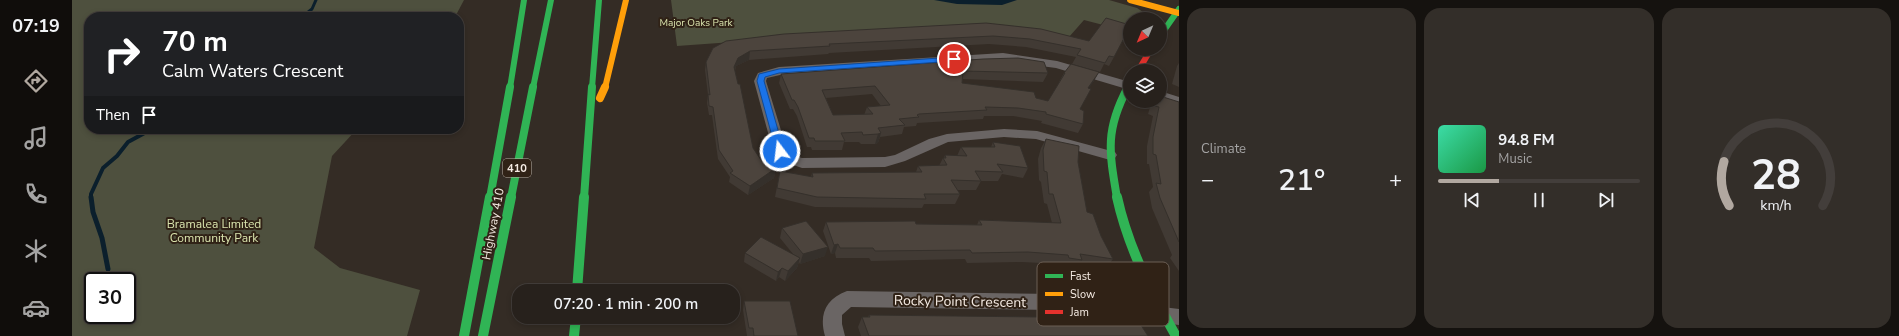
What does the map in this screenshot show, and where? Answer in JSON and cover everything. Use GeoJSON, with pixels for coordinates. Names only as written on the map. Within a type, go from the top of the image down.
{"type":"FeatureCollection","features":[{"type":"Feature","properties":{"kind":"main road"},"geometry":{"type":"LineString","coordinates":[[464,336],[506,113],[524,0]]}},
{"type":"Feature","properties":{"kind":"main road","name":"Highway 410"},"geometry":{"type":"LineString","coordinates":[[483,336],[551,0]]}},
{"type":"Feature","properties":{"kind":"main road"},"geometry":{"type":"LineString","coordinates":[[577,284],[589,114],[599,0]]}},
{"type":"Feature","properties":{"kind":"main road"},"geometry":{"type":"LineString","coordinates":[[589,114],[604,91],[626,0]]}},
{"type":"Feature","properties":{"kind":"main road"},"geometry":{"type":"LineString","coordinates":[[1130,0],[1179,10]]}},
{"type":"Feature","properties":{"kind":"main road"},"geometry":{"type":"LineString","coordinates":[[1154,0],[1179,10]]}},
{"type":"Feature","properties":{"kind":"main road"},"geometry":{"type":"LineString","coordinates":[[1167,26],[1179,10]]}},
{"type":"Feature","properties":{"kind":"main road"},"geometry":{"type":"LineString","coordinates":[[1123,97],[1112,125],[1110,155],[1114,198],[1129,246],[1139,262]]}},
{"type":"Feature","properties":{"kind":"main road"},"geometry":{"type":"LineString","coordinates":[[1172,316],[1176,336]]}},
{"type":"Feature","properties":{"kind":"main road"},"geometry":{"type":"LineString","coordinates":[[574,336],[575,324]]}},
{"type":"Feature","properties":{"kind":"street"},"geometry":{"type":"LineString","coordinates":[[1110,155],[1037,135],[1004,133],[947,138],[934,142],[900,158],[885,162],[795,162],[780,151],[760,81],[762,76],[779,71],[1003,57],[1057,65],[1123,83]]}},
{"type":"Feature","properties":{"kind":"street"},"geometry":{"type":"LineString","coordinates":[[1167,97],[1179,101]]}},
{"type":"Feature","properties":{"kind":"street","name":"Rocky Point Crescent"},"geometry":{"type":"LineString","coordinates":[[835,336],[832,327],[832,313],[836,306],[847,299],[1037,302]]}},
{"type":"Feature","properties":{"kind":"green space","name":"Bramalea Limited Community Park"},"geometry":{"type":"Polygon","coordinates":[[[72,0],[464,0],[458,12],[84,12],[84,134],[352,134],[332,156],[314,248],[340,268],[420,290],[407,336],[72,336],[72,0]]]}},
{"type":"Feature","properties":{"kind":"green space","name":"Major Oaks Park"},"geometry":{"type":"Polygon","coordinates":[[[671,0],[1109,0],[1137,8],[1143,12],[1123,12],[1123,30],[1084,20],[1069,37],[979,24],[677,46],[671,0]]]}},
{"type":"Feature","properties":{"kind":"water"},"geometry":{"type":"Polygon","coordinates":[[[934,0],[1017,0],[1002,5],[957,4],[934,0]]]}},
{"type":"Feature","properties":{"kind":"building"},"geometry":{"type":"Polygon","coordinates":[[[1106,18],[1123,23],[1123,40],[1114,57],[1109,56],[1105,63],[1077,55],[1081,49],[1030,39],[993,36],[829,44],[830,46],[750,51],[738,58],[734,67],[738,84],[740,84],[753,148],[761,160],[776,168],[750,186],[730,173],[733,171],[719,150],[713,107],[709,106],[708,94],[710,95],[706,62],[713,48],[726,41],[784,34],[986,23],[1041,29],[1089,41],[1106,18]]]}},
{"type":"Feature","properties":{"kind":"building"},"geometry":{"type":"Polygon","coordinates":[[[1018,58],[1044,62],[1048,73],[963,71],[962,83],[1034,92],[1036,98],[1048,101],[1071,64],[1099,72],[1088,88],[1091,89],[1080,109],[1084,111],[1083,124],[1046,114],[1046,112],[1018,108],[985,107],[987,110],[919,114],[917,115],[919,117],[899,119],[905,125],[878,128],[881,133],[878,134],[863,135],[862,132],[841,133],[845,141],[815,141],[814,138],[809,138],[798,107],[794,100],[792,100],[781,74],[983,59],[1018,58]],[[875,86],[822,90],[833,115],[873,114],[867,107],[890,105],[875,86]]]}},
{"type":"Feature","properties":{"kind":"building"},"geometry":{"type":"Polygon","coordinates":[[[1167,98],[1179,102],[1179,242],[1160,198],[1156,183],[1161,184],[1156,155],[1153,154],[1153,137],[1159,108],[1167,108],[1167,98]]]}},
{"type":"Feature","properties":{"kind":"building"},"geometry":{"type":"Polygon","coordinates":[[[1046,139],[1079,146],[1078,162],[1087,212],[1093,214],[1101,236],[1113,259],[1080,254],[1082,260],[1069,258],[1068,255],[1028,252],[972,253],[970,250],[875,251],[873,248],[840,248],[838,244],[834,245],[826,222],[915,221],[916,224],[982,225],[979,220],[1061,223],[1053,194],[1049,194],[1047,172],[1044,171],[1043,150],[1046,139]]]}},
{"type":"Feature","properties":{"kind":"building"},"geometry":{"type":"Polygon","coordinates":[[[993,142],[1020,146],[1028,168],[997,164],[1003,172],[975,171],[981,181],[951,180],[960,194],[924,194],[926,199],[817,197],[777,188],[780,171],[813,177],[812,173],[922,172],[918,166],[947,165],[943,158],[946,158],[945,155],[967,156],[961,147],[995,147],[993,142]]]}},
{"type":"Feature","properties":{"kind":"building"},"geometry":{"type":"Polygon","coordinates":[[[806,221],[828,247],[803,254],[782,228],[806,221]]]}},
{"type":"Feature","properties":{"kind":"building"},"geometry":{"type":"Polygon","coordinates":[[[761,237],[800,258],[788,271],[782,268],[778,272],[745,253],[761,237]]]}},
{"type":"Feature","properties":{"kind":"building"},"geometry":{"type":"Polygon","coordinates":[[[744,301],[790,301],[798,336],[754,336],[753,328],[749,328],[744,301]]]}},
{"type":"Feature","properties":{"kind":"building"},"geometry":{"type":"Polygon","coordinates":[[[869,315],[1037,317],[1037,326],[1142,326],[1148,336],[869,336],[862,317],[870,317],[869,315]]]}},
{"type":"Feature","properties":{"kind":"waterway"},"geometry":{"type":"LineString","coordinates":[[308,12],[312,9],[316,0]]}},
{"type":"Feature","properties":{"kind":"waterway"},"geometry":{"type":"LineString","coordinates":[[91,197],[103,168],[117,156],[128,142],[143,134]]}},
{"type":"Feature","properties":{"kind":"waterway"},"geometry":{"type":"LineString","coordinates":[[91,197],[93,212],[102,238],[108,269]]}},
{"type":"Feature","properties":{"kind":"traffic: fast"},"geometry":{"type":"LineString","coordinates":[[464,336],[506,113],[524,0]]}},
{"type":"Feature","properties":{"kind":"traffic: fast"},"geometry":{"type":"LineString","coordinates":[[483,336],[551,0]]}},
{"type":"Feature","properties":{"kind":"traffic: fast"},"geometry":{"type":"LineString","coordinates":[[578,284],[599,0]]}},
{"type":"Feature","properties":{"kind":"traffic: fast"},"geometry":{"type":"LineString","coordinates":[[1167,26],[1179,9]]}},
{"type":"Feature","properties":{"kind":"traffic: fast"},"geometry":{"type":"LineString","coordinates":[[1123,96],[1111,131],[1110,157],[1122,219],[1137,262]]}},
{"type":"Feature","properties":{"kind":"traffic: fast"},"geometry":{"type":"LineString","coordinates":[[1169,323],[1176,336]]}},
{"type":"Feature","properties":{"kind":"traffic: fast"},"geometry":{"type":"LineString","coordinates":[[574,336],[575,324]]}},
{"type":"Feature","properties":{"kind":"traffic: slow"},"geometry":{"type":"LineString","coordinates":[[600,98],[604,91],[626,0]]}},
{"type":"Feature","properties":{"kind":"traffic: slow"},"geometry":{"type":"LineString","coordinates":[[1130,0],[1179,13]]}},
{"type":"Feature","properties":{"kind":"traffic: jam"},"geometry":{"type":"LineString","coordinates":[[1142,64],[1147,56]]}},
{"type":"Feature","properties":{"kind":"route"},"geometry":{"type":"LineString","coordinates":[[780,151],[760,81],[762,76],[767,73],[954,59]]}}]}
